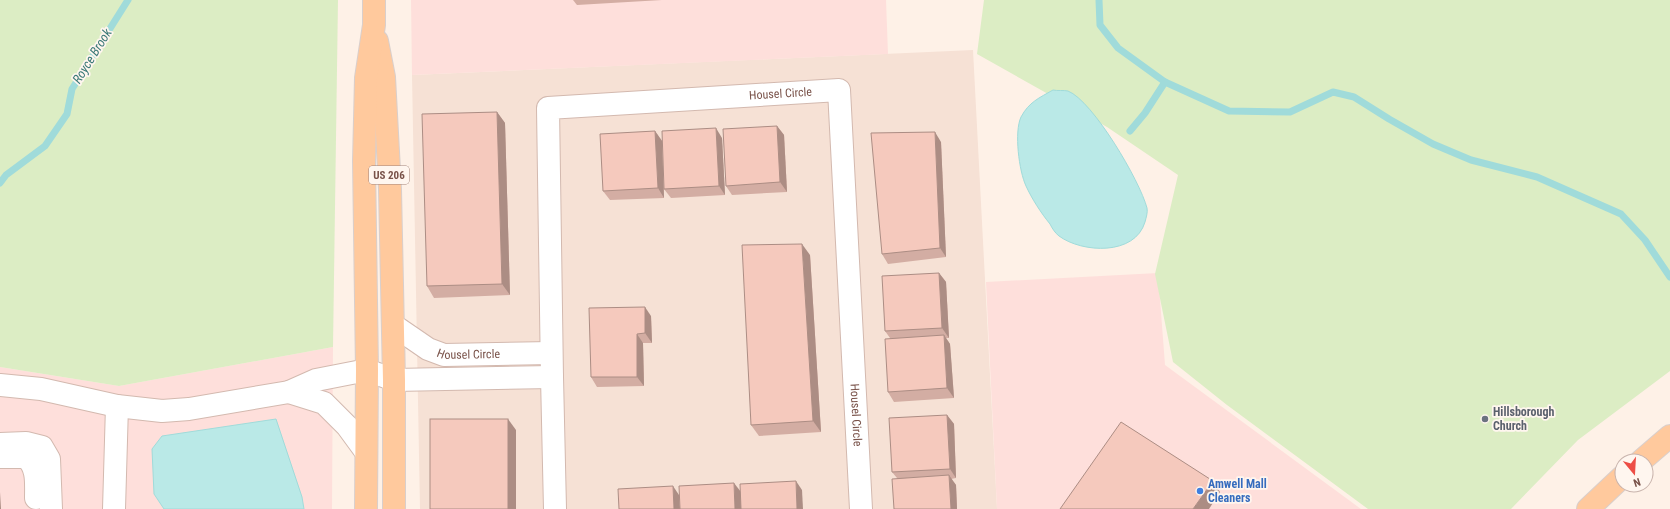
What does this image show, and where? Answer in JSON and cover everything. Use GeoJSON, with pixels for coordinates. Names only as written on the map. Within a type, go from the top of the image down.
{"type":"FeatureCollection","features":[{"type":"Feature","properties":{"kind":"main road","name":"US 206"},"geometry":{"type":"LineString","coordinates":[[366,509],[367,370],[364,146],[366,78],[374,25],[374,0]]}},
{"type":"Feature","properties":{"kind":"main road","name":"US 206"},"geometry":{"type":"LineString","coordinates":[[374,25],[384,77],[390,189],[394,380],[394,509]]}},
{"type":"Feature","properties":{"kind":"main road"},"geometry":{"type":"LineString","coordinates":[[1650,453],[1670,436]]}},
{"type":"Feature","properties":{"kind":"main road"},"geometry":{"type":"LineString","coordinates":[[1588,509],[1614,485]]}},
{"type":"Feature","properties":{"kind":"lane","name":"Housel Circle"},"geometry":{"type":"LineString","coordinates":[[555,509],[548,108],[839,90],[861,509]]}},
{"type":"Feature","properties":{"kind":"lane","name":"Housel Circle"},"geometry":{"type":"LineString","coordinates":[[393,325],[428,349],[444,355],[552,353]]}},
{"type":"Feature","properties":{"kind":"lane"},"geometry":{"type":"LineString","coordinates":[[0,385],[41,389],[117,406],[162,411],[189,409],[289,392],[316,380],[367,370],[394,380]]}},
{"type":"Feature","properties":{"kind":"lane","name":"Housel Circle"},"geometry":{"type":"LineString","coordinates":[[394,380],[552,377]]}},
{"type":"Feature","properties":{"kind":"lane"},"geometry":{"type":"LineString","coordinates":[[289,392],[324,403],[347,426],[366,452]]}},
{"type":"Feature","properties":{"kind":"lane"},"geometry":{"type":"LineString","coordinates":[[114,509],[117,406]]}},
{"type":"Feature","properties":{"kind":"lane"},"geometry":{"type":"LineString","coordinates":[[0,444],[26,443],[42,447],[49,459],[50,509]]}},
{"type":"Feature","properties":{"kind":"lane"},"geometry":{"type":"LineString","coordinates":[[0,457],[26,457],[31,462],[36,477],[36,509]]}},
{"type":"Feature","properties":{"kind":"shaded area"},"geometry":{"type":"Polygon","coordinates":[[[411,0],[886,0],[888,54],[412,75],[411,0]]]}},
{"type":"Feature","properties":{"kind":"shaded area"},"geometry":{"type":"Polygon","coordinates":[[[973,50],[997,509],[420,509],[412,75],[973,50]]]}},
{"type":"Feature","properties":{"kind":"shaded area"},"geometry":{"type":"Polygon","coordinates":[[[1158,273],[1165,365],[1361,509],[997,509],[986,282],[1158,273]]]}},
{"type":"Feature","properties":{"kind":"shaded area"},"geometry":{"type":"Polygon","coordinates":[[[333,347],[332,509],[0,509],[0,367],[119,386],[333,347]]]}},
{"type":"Feature","properties":{"kind":"green space"},"geometry":{"type":"Polygon","coordinates":[[[0,0],[338,0],[333,347],[119,386],[0,367],[0,0]]]}},
{"type":"Feature","properties":{"kind":"green space"},"geometry":{"type":"Polygon","coordinates":[[[984,0],[1670,0],[1670,371],[1578,440],[1511,509],[1368,509],[1227,405],[1173,362],[1155,274],[1178,175],[1107,127],[977,54],[984,0]]]}},
{"type":"Feature","properties":{"kind":"water"},"geometry":{"type":"Polygon","coordinates":[[[1053,90],[1068,91],[1078,98],[1102,125],[1126,162],[1143,196],[1147,208],[1145,222],[1139,233],[1131,241],[1119,246],[1107,248],[1081,246],[1069,242],[1055,232],[1028,191],[1023,179],[1019,162],[1019,124],[1024,112],[1031,104],[1053,90]]]}},
{"type":"Feature","properties":{"kind":"water"},"geometry":{"type":"Polygon","coordinates":[[[276,419],[302,497],[304,509],[164,509],[154,494],[152,449],[162,436],[276,419]]]}},
{"type":"Feature","properties":{"kind":"building"},"geometry":{"type":"Polygon","coordinates":[[[497,112],[502,284],[427,286],[422,114],[497,112]]]}},
{"type":"Feature","properties":{"kind":"building"},"geometry":{"type":"Polygon","coordinates":[[[777,126],[780,182],[726,186],[723,129],[777,126]]]}},
{"type":"Feature","properties":{"kind":"building"},"geometry":{"type":"Polygon","coordinates":[[[716,128],[719,186],[664,189],[662,131],[716,128]]]}},
{"type":"Feature","properties":{"kind":"building"},"geometry":{"type":"Polygon","coordinates":[[[655,131],[658,188],[603,191],[600,134],[655,131]]]}},
{"type":"Feature","properties":{"kind":"building"},"geometry":{"type":"Polygon","coordinates":[[[935,132],[940,248],[882,254],[871,133],[935,132]]]}},
{"type":"Feature","properties":{"kind":"building"},"geometry":{"type":"Polygon","coordinates":[[[802,244],[813,421],[751,425],[742,245],[802,244]]]}},
{"type":"Feature","properties":{"kind":"building"},"geometry":{"type":"Polygon","coordinates":[[[939,273],[942,328],[885,331],[882,276],[939,273]]]}},
{"type":"Feature","properties":{"kind":"building"},"geometry":{"type":"Polygon","coordinates":[[[645,307],[645,333],[637,334],[637,377],[591,377],[589,308],[645,307]]]}},
{"type":"Feature","properties":{"kind":"building"},"geometry":{"type":"Polygon","coordinates":[[[944,335],[947,388],[888,392],[885,339],[944,335]]]}},
{"type":"Feature","properties":{"kind":"building"},"geometry":{"type":"Polygon","coordinates":[[[947,415],[950,469],[892,472],[889,418],[947,415]]]}},
{"type":"Feature","properties":{"kind":"building"},"geometry":{"type":"Polygon","coordinates":[[[430,419],[508,419],[508,509],[430,509],[430,419]]]}},
{"type":"Feature","properties":{"kind":"building"},"geometry":{"type":"Polygon","coordinates":[[[1121,422],[1213,481],[1193,509],[1060,509],[1121,422]]]}},
{"type":"Feature","properties":{"kind":"building"},"geometry":{"type":"Polygon","coordinates":[[[949,475],[951,509],[894,509],[892,479],[949,475]]]}},
{"type":"Feature","properties":{"kind":"building"},"geometry":{"type":"Polygon","coordinates":[[[796,481],[797,509],[741,509],[740,484],[796,481]]]}},
{"type":"Feature","properties":{"kind":"building"},"geometry":{"type":"Polygon","coordinates":[[[734,483],[735,509],[680,509],[679,486],[734,483]]]}},
{"type":"Feature","properties":{"kind":"building"},"geometry":{"type":"Polygon","coordinates":[[[673,486],[674,509],[619,509],[618,489],[673,486]]]}},
{"type":"Feature","properties":{"kind":"waterway","name":"Royce Brook"},"geometry":{"type":"LineString","coordinates":[[0,183],[6,175],[45,146],[67,114],[72,89],[128,0]]}},
{"type":"Feature","properties":{"kind":"waterway"},"geometry":{"type":"LineString","coordinates":[[1099,0],[1100,25],[1118,48],[1165,82],[1229,111],[1290,112],[1333,92],[1354,97],[1433,144],[1471,160],[1537,177],[1621,214],[1645,240],[1670,277]]}},
{"type":"Feature","properties":{"kind":"waterway"},"geometry":{"type":"LineString","coordinates":[[1130,131],[1145,113],[1165,82]]}},
{"type":"Feature","properties":{"kind":"place","name":"Hillsborough Church"},"geometry":{"type":"Point","coordinates":[1485,419]}},
{"type":"Feature","properties":{"kind":"place","name":"Amwell Mall Cleaners"},"geometry":{"type":"Point","coordinates":[1200,491]}}]}
